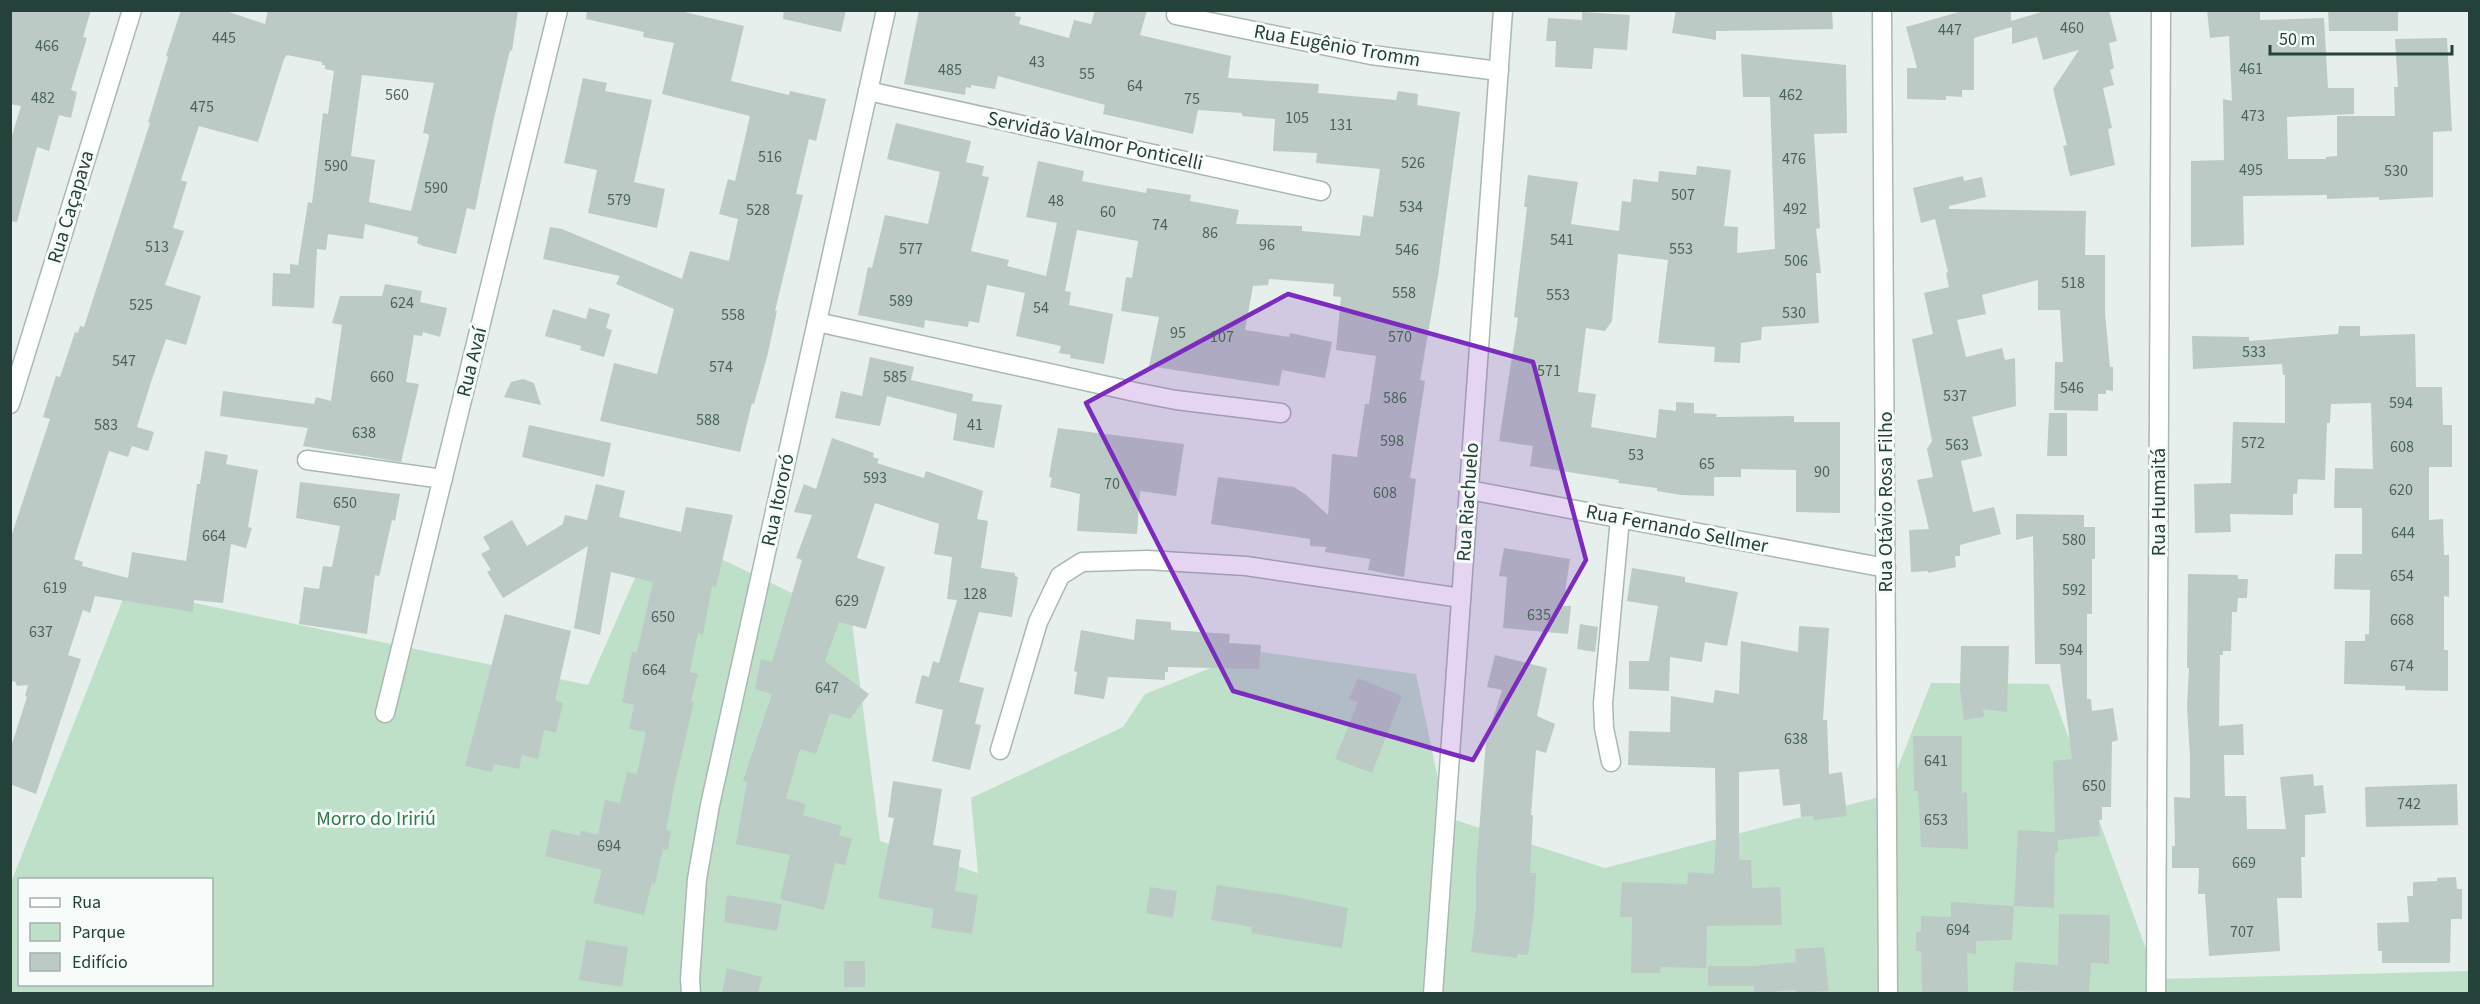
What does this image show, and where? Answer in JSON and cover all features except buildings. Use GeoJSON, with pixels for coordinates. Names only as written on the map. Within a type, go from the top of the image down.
{"type":"FeatureCollection","features":[{"type":"Feature","properties":{"kind":"street","name":"Rua Caçapava"},"geometry":{"type":"LineString","coordinates":[[10,404],[132,10]]}},
{"type":"Feature","properties":{"kind":"street","name":"Rua Avaí"},"geometry":{"type":"LineString","coordinates":[[385,713],[558,10]]}},
{"type":"Feature","properties":{"kind":"street","name":"Rua Itororó"},"geometry":{"type":"LineString","coordinates":[[692,993],[690,979],[697,879],[710,805],[886,10]]}},
{"type":"Feature","properties":{"kind":"street","name":"Rua Riachuelo"},"geometry":{"type":"LineString","coordinates":[[1433,993],[1503,10]]}},
{"type":"Feature","properties":{"kind":"street","name":"Rua Otávio Rosa Filho"},"geometry":{"type":"LineString","coordinates":[[1882,10],[1888,993]]}},
{"type":"Feature","properties":{"kind":"street","name":"Rua Humaitá"},"geometry":{"type":"LineString","coordinates":[[2157,993],[2161,10]]}},
{"type":"Feature","properties":{"kind":"street","name":"Rua Eugênio Tromm"},"geometry":{"type":"LineString","coordinates":[[1176,15],[1371,55],[1499,71]]}},
{"type":"Feature","properties":{"kind":"street","name":"Servidão Valmor Ponticelli"},"geometry":{"type":"LineString","coordinates":[[868,91],[1321,191]]}},
{"type":"Feature","properties":{"kind":"street"},"geometry":{"type":"LineString","coordinates":[[817,322],[1135,392],[1176,400],[1281,413]]}},
{"type":"Feature","properties":{"kind":"street"},"geometry":{"type":"LineString","coordinates":[[307,460],[443,479]]}},
{"type":"Feature","properties":{"kind":"street","name":"Rua Fernando Sellmer"},"geometry":{"type":"LineString","coordinates":[[1469,490],[1886,568]]}},
{"type":"Feature","properties":{"kind":"street"},"geometry":{"type":"LineString","coordinates":[[1611,762],[1604,728],[1603,703],[1620,518]]}},
{"type":"Feature","properties":{"kind":"street"},"geometry":{"type":"LineString","coordinates":[[1000,750],[1038,622],[1060,576],[1082,562],[1147,560],[1246,566],[1461,598]]}},
{"type":"Feature","properties":{"kind":"highlighted area"},"geometry":{"type":"Polygon","coordinates":[[[1288,294],[1533,362],[1586,560],[1473,760],[1233,691],[1086,403],[1288,294]]]}},
{"type":"Feature","properties":{"kind":"green space","name":"Morro do Iririú"},"geometry":{"type":"Polygon","coordinates":[[[657,528],[852,622],[880,841],[978,873],[971,798],[1123,727],[1145,694],[1254,651],[1416,674],[1446,817],[1605,868],[1887,795],[1931,683],[2049,684],[2157,979],[2469,971],[2470,993],[11,994],[10,885],[127,589],[588,685],[657,528]]]}}]}
